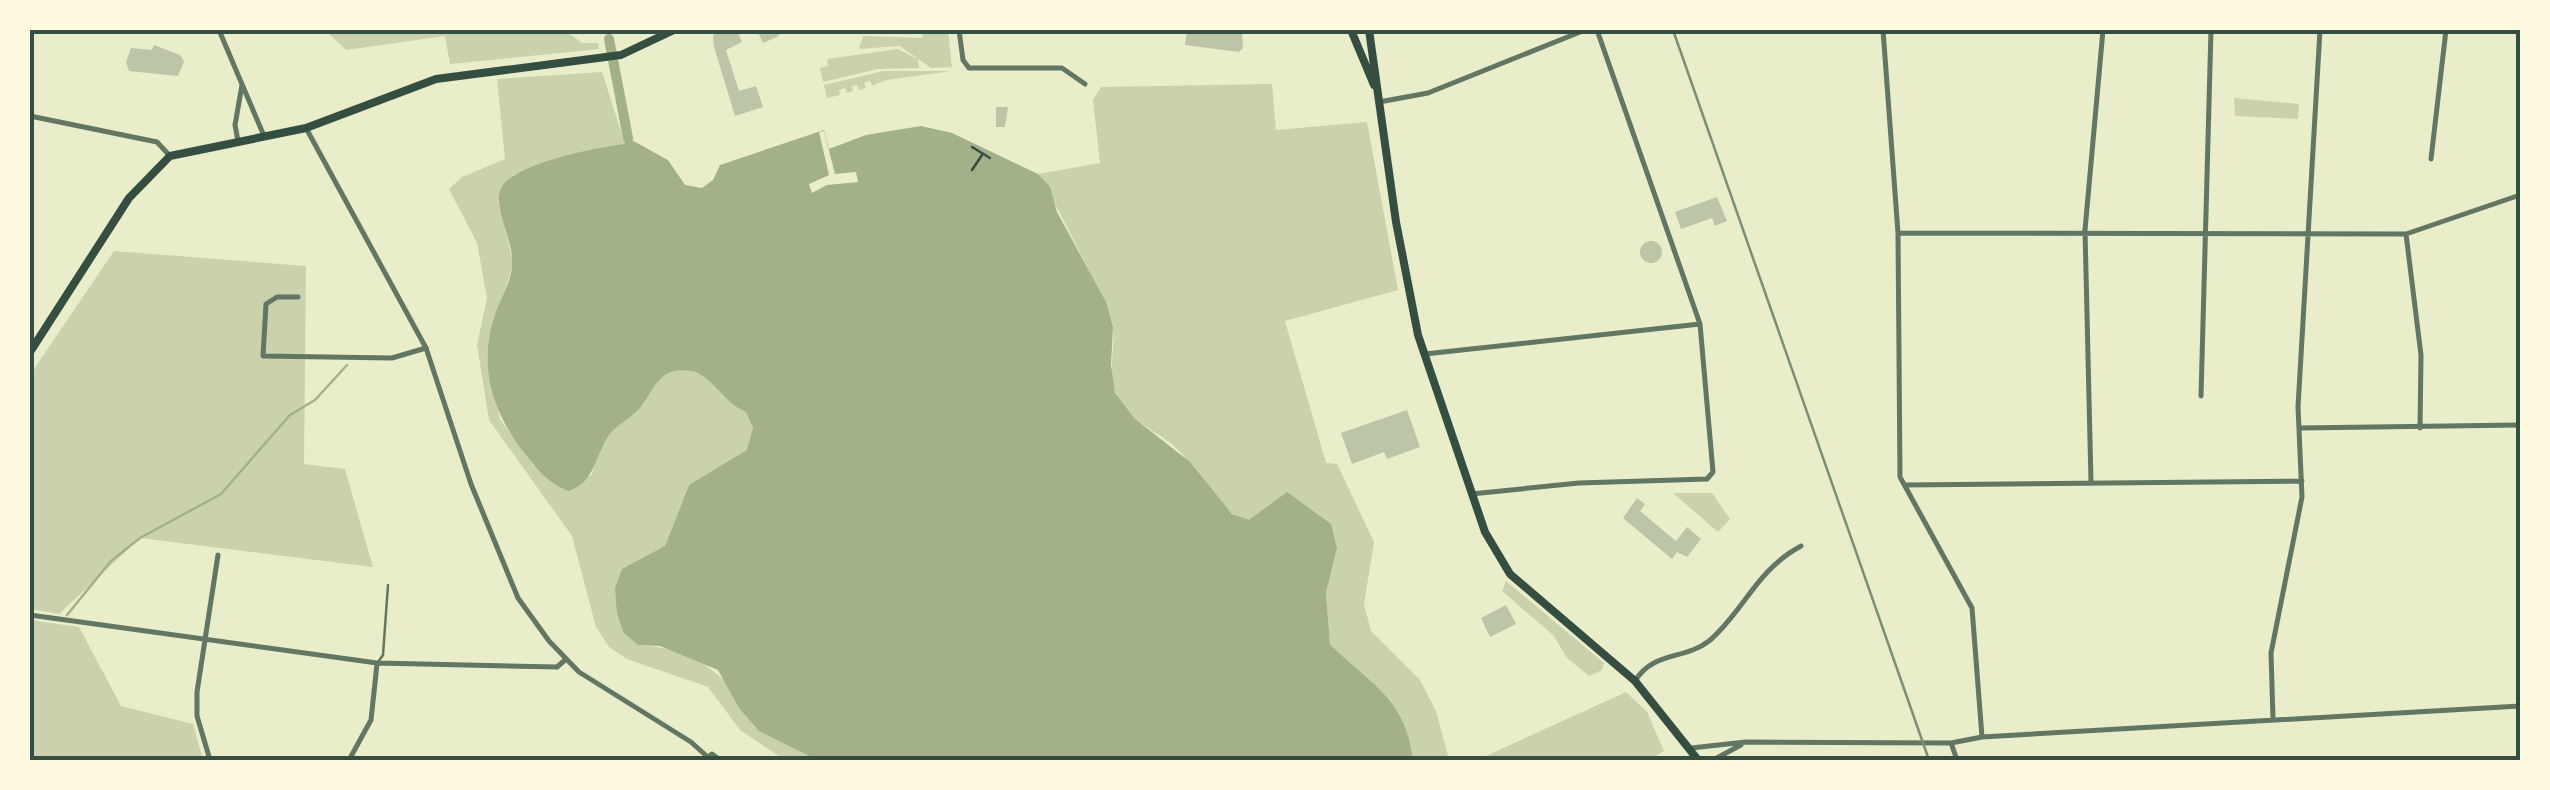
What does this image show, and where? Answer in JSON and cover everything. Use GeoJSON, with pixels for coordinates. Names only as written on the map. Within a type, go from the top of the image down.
{"type":"FeatureCollection","features":[{"type":"Feature","properties":{"kind":"main road"},"geometry":{"type":"LineString","coordinates":[[30,352],[128,198],[170,156],[306,128],[436,79],[621,55],[674,30]]}},
{"type":"Feature","properties":{"kind":"main road"},"geometry":{"type":"LineString","coordinates":[[1352,30],[1379,102]]}},
{"type":"Feature","properties":{"kind":"main road"},"geometry":{"type":"LineString","coordinates":[[1370,30],[1404,270],[1423,355],[1470,494],[1507,570],[1635,681],[1698,760]]}},
{"type":"Feature","properties":{"kind":"street"},"geometry":{"type":"LineString","coordinates":[[219,30],[264,136]]}},
{"type":"Feature","properties":{"kind":"street"},"geometry":{"type":"LineString","coordinates":[[959,30],[962,60],[968,68],[1062,68],[1086,84]]}},
{"type":"Feature","properties":{"kind":"street"},"geometry":{"type":"LineString","coordinates":[[1379,102],[1428,93],[1585,30]]}},
{"type":"Feature","properties":{"kind":"street"},"geometry":{"type":"LineString","coordinates":[[1470,494],[1579,482],[1707,480],[1713,472],[1700,324],[1598,30]]}},
{"type":"Feature","properties":{"kind":"street"},"geometry":{"type":"LineString","coordinates":[[1883,30],[1898,233],[1900,477],[1972,608],[1982,737]]}},
{"type":"Feature","properties":{"kind":"street"},"geometry":{"type":"LineString","coordinates":[[2091,482],[2085,230],[2103,30]]}},
{"type":"Feature","properties":{"kind":"street"},"geometry":{"type":"LineString","coordinates":[[2201,396],[2212,30]]}},
{"type":"Feature","properties":{"kind":"street"},"geometry":{"type":"LineString","coordinates":[[2273,720],[2271,653],[2302,481],[2299,428],[2306,235],[2320,30]]}},
{"type":"Feature","properties":{"kind":"street"},"geometry":{"type":"LineString","coordinates":[[2431,159],[2446,30]]}},
{"type":"Feature","properties":{"kind":"street"},"geometry":{"type":"LineString","coordinates":[[238,141],[235,125],[242,82]]}},
{"type":"Feature","properties":{"kind":"street"},"geometry":{"type":"LineString","coordinates":[[30,116],[157,142],[170,156]]}},
{"type":"Feature","properties":{"kind":"street"},"geometry":{"type":"LineString","coordinates":[[306,128],[426,348],[506,574],[565,660],[710,758],[712,754],[720,760]]}},
{"type":"Feature","properties":{"kind":"street"},"geometry":{"type":"LineString","coordinates":[[1898,233],[2085,230],[2406,234],[2520,196]]}},
{"type":"Feature","properties":{"kind":"street"},"geometry":{"type":"LineString","coordinates":[[2406,234],[2420,355],[2420,428]]}},
{"type":"Feature","properties":{"kind":"street"},"geometry":{"type":"LineString","coordinates":[[298,297],[277,297],[266,304],[263,356],[392,358],[426,348]]}},
{"type":"Feature","properties":{"kind":"street"},"geometry":{"type":"LineString","coordinates":[[1423,355],[1700,324]]}},
{"type":"Feature","properties":{"kind":"street"},"geometry":{"type":"LineString","coordinates":[[2299,428],[2520,425]]}},
{"type":"Feature","properties":{"kind":"street"},"geometry":{"type":"LineString","coordinates":[[1904,486],[2302,481]]}},
{"type":"Feature","properties":{"kind":"street"},"geometry":{"type":"LineString","coordinates":[[1635,681],[1650,664],[1711,639],[1778,558],[1800,546]]}},
{"type":"Feature","properties":{"kind":"street"},"geometry":{"type":"LineString","coordinates":[[210,760],[197,716],[218,556]]}},
{"type":"Feature","properties":{"kind":"street"},"geometry":{"type":"LineString","coordinates":[[30,615],[377,663],[557,667],[565,660]]}},
{"type":"Feature","properties":{"kind":"street"},"geometry":{"type":"LineString","coordinates":[[348,760],[371,720],[377,663]]}},
{"type":"Feature","properties":{"kind":"street"},"geometry":{"type":"LineString","coordinates":[[1691,748],[1746,742],[1951,743],[1982,737],[2520,706]]}},
{"type":"Feature","properties":{"kind":"street"},"geometry":{"type":"LineString","coordinates":[[1712,760],[1746,742]]}},
{"type":"Feature","properties":{"kind":"street"},"geometry":{"type":"LineString","coordinates":[[1951,743],[1957,760]]}},
{"type":"Feature","properties":{"kind":"lane"},"geometry":{"type":"LineString","coordinates":[[377,663],[383,655],[388,585]]}},
{"type":"Feature","properties":{"kind":"path"},"geometry":{"type":"LineString","coordinates":[[972,170],[982,144]]}},
{"type":"Feature","properties":{"kind":"path"},"geometry":{"type":"LineString","coordinates":[[972,146],[990,158]]}},
{"type":"Feature","properties":{"kind":"shaded area"},"geometry":{"type":"Polygon","coordinates":[[[325,30],[565,30],[582,43],[598,43],[599,49],[450,64],[445,36],[346,50],[325,30]]]}},
{"type":"Feature","properties":{"kind":"shaded area"},"geometry":{"type":"Polygon","coordinates":[[[923,30],[948,30],[952,67],[931,68],[900,46],[859,49],[863,36],[922,38],[923,30]]]}},
{"type":"Feature","properties":{"kind":"shaded area"},"geometry":{"type":"Polygon","coordinates":[[[898,49],[918,59],[919,68],[878,69],[823,82],[820,68],[828,66],[827,59],[898,49]]]}},
{"type":"Feature","properties":{"kind":"shaded area"},"geometry":{"type":"Polygon","coordinates":[[[883,71],[952,71],[886,80],[872,86],[870,81],[864,83],[866,88],[852,86],[853,91],[847,93],[845,88],[839,90],[840,95],[827,98],[824,85],[883,71]]]}},
{"type":"Feature","properties":{"kind":"shaded area"},"geometry":{"type":"Polygon","coordinates":[[[602,72],[625,144],[561,158],[513,175],[498,202],[513,262],[487,358],[500,419],[534,466],[591,476],[610,433],[636,412],[660,380],[673,372],[699,373],[746,412],[753,428],[748,451],[689,485],[665,546],[638,645],[671,650],[697,660],[718,675],[791,746],[817,760],[785,760],[740,730],[708,687],[627,659],[609,647],[596,627],[572,536],[489,420],[477,345],[487,298],[477,243],[449,189],[462,177],[505,159],[497,79],[602,72]]]}},
{"type":"Feature","properties":{"kind":"shaded area"},"geometry":{"type":"Polygon","coordinates":[[[1272,84],[1276,130],[1367,122],[1398,290],[1285,321],[1326,463],[1337,464],[1374,542],[1364,604],[1371,631],[1420,680],[1436,711],[1449,760],[1413,760],[1403,721],[1394,707],[1330,644],[1326,593],[1337,548],[1265,528],[1229,511],[1178,449],[1124,408],[1113,382],[1112,323],[1038,174],[1100,163],[1093,100],[1101,87],[1272,84]]]}},
{"type":"Feature","properties":{"kind":"shaded area"},"geometry":{"type":"Polygon","coordinates":[[[2234,98],[2299,104],[2298,119],[2235,116],[2234,98]]]}},
{"type":"Feature","properties":{"kind":"shaded area"},"geometry":{"type":"Polygon","coordinates":[[[921,126],[952,133],[1038,174],[1050,187],[1057,212],[1106,302],[1113,327],[1111,365],[1115,393],[1134,418],[1190,462],[1232,514],[1249,520],[1287,492],[1331,524],[1337,548],[1326,593],[1330,644],[1394,707],[1403,721],[1413,760],[817,760],[759,731],[739,708],[718,670],[660,646],[638,645],[624,633],[617,614],[615,588],[622,569],[665,546],[689,485],[747,450],[753,428],[746,412],[705,377],[680,370],[664,376],[639,409],[615,428],[578,487],[569,491],[541,473],[500,414],[490,381],[491,328],[512,266],[499,201],[503,185],[525,169],[624,144],[628,138],[668,160],[685,185],[702,188],[713,180],[720,165],[824,130],[829,149],[866,135],[921,126]]]}},
{"type":"Feature","properties":{"kind":"shaded area"},"geometry":{"type":"Polygon","coordinates":[[[114,251],[306,266],[304,464],[345,469],[373,567],[140,538],[59,614],[30,609],[30,375],[114,251]]]}},
{"type":"Feature","properties":{"kind":"shaded area"},"geometry":{"type":"Polygon","coordinates":[[[1673,493],[1712,493],[1730,519],[1718,532],[1673,493]]]}},
{"type":"Feature","properties":{"kind":"shaded area"},"geometry":{"type":"Polygon","coordinates":[[[1506,581],[1604,663],[1602,670],[1589,676],[1567,658],[1554,636],[1502,591],[1506,581]]]}},
{"type":"Feature","properties":{"kind":"shaded area"},"geometry":{"type":"Polygon","coordinates":[[[30,620],[79,627],[121,706],[193,724],[203,760],[30,760],[30,620]]]}},
{"type":"Feature","properties":{"kind":"shaded area"},"geometry":{"type":"Polygon","coordinates":[[[1626,692],[1647,712],[1664,751],[1649,760],[1477,760],[1626,692]]]}},
{"type":"Feature","properties":{"kind":"pier"},"geometry":{"type":"Polygon","coordinates":[[[824,131],[835,174],[856,172],[858,182],[827,185],[812,193],[809,184],[829,175],[819,132],[824,131]]]}},
{"type":"Feature","properties":{"kind":"building"},"geometry":{"type":"Polygon","coordinates":[[[719,30],[737,30],[742,42],[726,50],[739,91],[756,86],[763,107],[735,116],[714,47],[713,36],[719,30]]]}},
{"type":"Feature","properties":{"kind":"building"},"geometry":{"type":"Polygon","coordinates":[[[757,30],[777,30],[779,36],[763,43],[757,30]]]}},
{"type":"Feature","properties":{"kind":"building"},"geometry":{"type":"Polygon","coordinates":[[[1187,30],[1242,31],[1243,48],[1239,52],[1185,45],[1187,30]]]}},
{"type":"Feature","properties":{"kind":"building"},"geometry":{"type":"Polygon","coordinates":[[[154,45],[180,55],[184,61],[178,76],[129,71],[126,62],[131,48],[152,50],[154,45]]]}},
{"type":"Feature","properties":{"kind":"building"},"geometry":{"type":"Polygon","coordinates":[[[996,107],[1008,107],[1005,127],[996,127],[996,107]]]}},
{"type":"Feature","properties":{"kind":"building"},"geometry":{"type":"Polygon","coordinates":[[[1717,197],[1727,221],[1715,226],[1712,218],[1681,229],[1675,212],[1717,197]]]}},
{"type":"Feature","properties":{"kind":"building"},"geometry":{"type":"Polygon","coordinates":[[[1651,241],[1659,244],[1659,260],[1651,263],[1643,260],[1640,252],[1643,244],[1651,241]]]}},
{"type":"Feature","properties":{"kind":"building"},"geometry":{"type":"Polygon","coordinates":[[[1407,410],[1420,447],[1387,459],[1384,452],[1352,464],[1341,433],[1407,410]]]}},
{"type":"Feature","properties":{"kind":"building"},"geometry":{"type":"Polygon","coordinates":[[[1637,498],[1645,504],[1640,511],[1676,541],[1687,527],[1701,539],[1687,557],[1677,552],[1672,559],[1623,518],[1637,498]]]}},
{"type":"Feature","properties":{"kind":"building"},"geometry":{"type":"Polygon","coordinates":[[[1506,605],[1516,624],[1490,637],[1481,618],[1506,605]]]}},
{"type":"Feature","properties":{"kind":"waterway"},"geometry":{"type":"LineString","coordinates":[[609,39],[628,138]]}},
{"type":"Feature","properties":{"kind":"waterway"},"geometry":{"type":"LineString","coordinates":[[67,615],[111,561],[140,538],[221,494],[290,415],[315,400],[347,365]]}},
{"type":"Feature","properties":{"kind":"railway"},"geometry":{"type":"LineString","coordinates":[[1673,30],[1929,760]]}}]}
